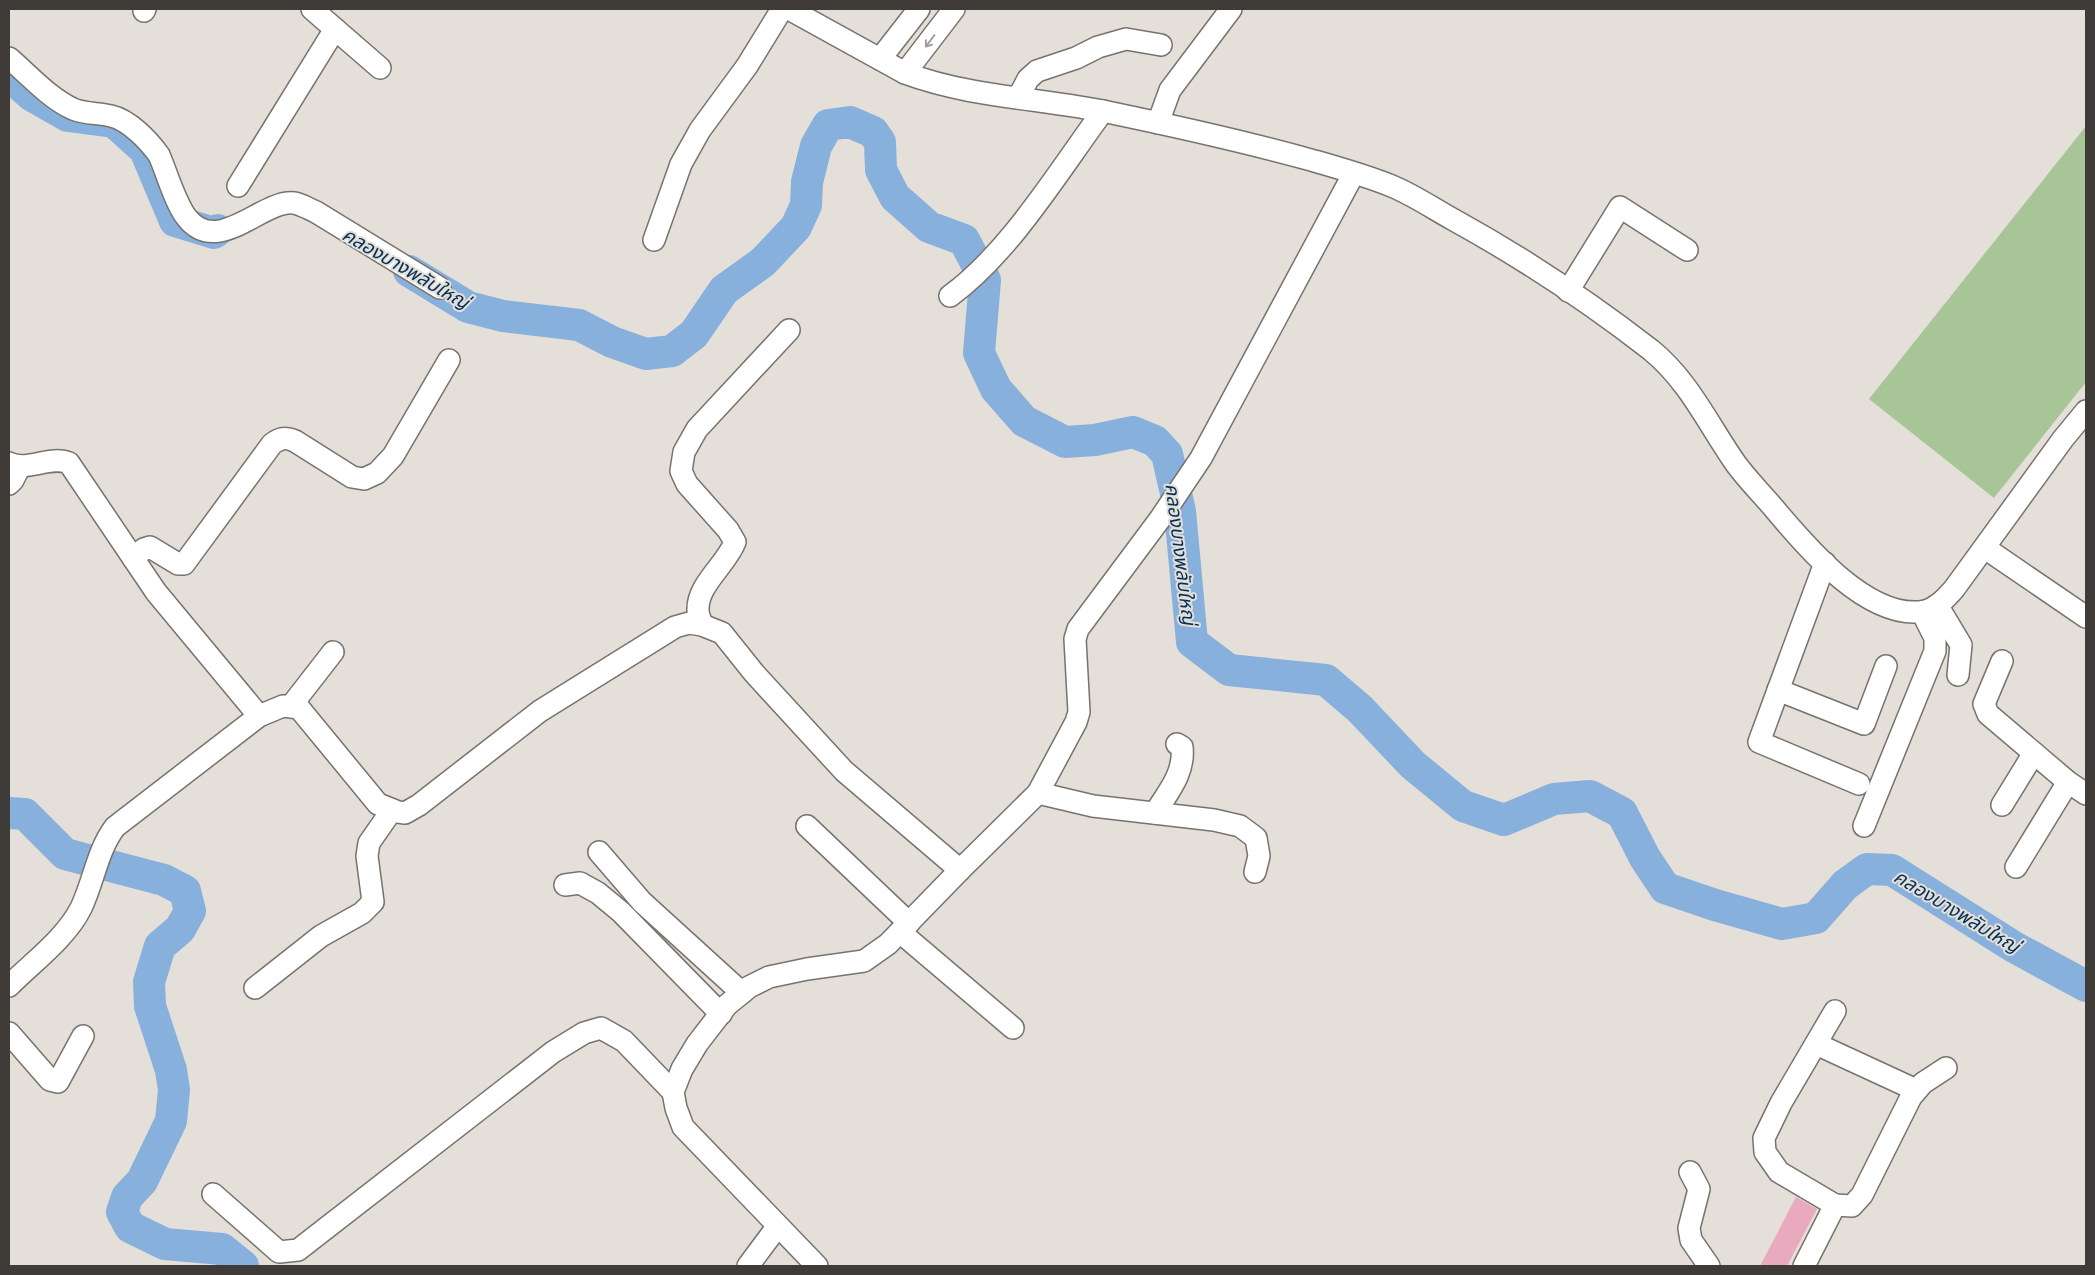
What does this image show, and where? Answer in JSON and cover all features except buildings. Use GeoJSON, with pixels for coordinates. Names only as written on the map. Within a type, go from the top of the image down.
{"type":"FeatureCollection","features":[{"type":"Feature","properties":{"kind":"street"},"geometry":{"type":"LineString","coordinates":[[312,9],[380,68]]}},
{"type":"Feature","properties":{"kind":"street"},"geometry":{"type":"LineString","coordinates":[[654,240],[681,164],[700,130],[746,66],[782,9]]}},
{"type":"Feature","properties":{"kind":"street"},"geometry":{"type":"LineString","coordinates":[[789,9],[914,77],[970,92],[1103,111],[1248,142],[1354,173],[1395,188],[1490,240],[1607,316],[1666,362],[1686,385],[1737,465],[1806,546],[1850,585],[1871,599],[1895,610],[1929,608],[1954,589],[2063,439],[2086,411]]}},
{"type":"Feature","properties":{"kind":"street"},"geometry":{"type":"LineString","coordinates":[[880,60],[918,9]]}},
{"type":"Feature","properties":{"kind":"street"},"geometry":{"type":"LineString","coordinates":[[914,77],[954,9]]}},
{"type":"Feature","properties":{"kind":"street"},"geometry":{"type":"LineString","coordinates":[[1158,123],[1170,90],[1231,9]]}},
{"type":"Feature","properties":{"kind":"street"},"geometry":{"type":"LineString","coordinates":[[238,186],[335,29]]}},
{"type":"Feature","properties":{"kind":"street"},"geometry":{"type":"LineString","coordinates":[[1018,98],[1028,80],[1037,70],[1076,58],[1106,44],[1126,39],[1161,45]]}},
{"type":"Feature","properties":{"kind":"street"},"geometry":{"type":"LineString","coordinates":[[9,58],[62,103],[83,112],[124,121],[139,134],[159,154],[184,213],[197,226],[214,230],[227,229],[283,204],[294,203],[316,212],[440,288]]}},
{"type":"Feature","properties":{"kind":"street"},"geometry":{"type":"LineString","coordinates":[[950,296],[971,281],[1002,249],[1103,111]]}},
{"type":"Feature","properties":{"kind":"street"},"geometry":{"type":"LineString","coordinates":[[817,1266],[683,1127],[676,1108],[674,1092],[682,1069],[697,1044],[721,1014],[749,987],[770,977],[807,969],[864,961],[888,944],[1038,793],[1076,722],[1078,712],[1075,639],[1078,629],[1160,519],[1201,458],[1354,173]]}},
{"type":"Feature","properties":{"kind":"street"},"geometry":{"type":"LineString","coordinates":[[1568,291],[1620,207],[1687,250]]}},
{"type":"Feature","properties":{"kind":"street"},"geometry":{"type":"LineString","coordinates":[[702,625],[697,610],[701,596],[731,552],[735,542],[728,530],[687,484],[681,471],[684,452],[697,429],[789,330]]}},
{"type":"Feature","properties":{"kind":"street"},"geometry":{"type":"LineString","coordinates":[[133,558],[144,549],[150,547],[178,564],[184,564],[272,444],[279,439],[287,438],[295,441],[352,477],[364,479],[377,473],[393,456],[449,360]]}},
{"type":"Feature","properties":{"kind":"street"},"geometry":{"type":"LineString","coordinates":[[12,471],[58,460],[69,463],[156,592],[259,716]]}},
{"type":"Feature","properties":{"kind":"street"},"geometry":{"type":"LineString","coordinates":[[1985,548],[2086,617]]}},
{"type":"Feature","properties":{"kind":"street"},"geometry":{"type":"LineString","coordinates":[[1825,563],[1759,742],[1859,784]]}},
{"type":"Feature","properties":{"kind":"street"},"geometry":{"type":"LineString","coordinates":[[1929,608],[1961,645],[1958,674]]}},
{"type":"Feature","properties":{"kind":"street"},"geometry":{"type":"LineString","coordinates":[[1864,826],[1932,664],[1935,638],[1929,608]]}},
{"type":"Feature","properties":{"kind":"street"},"geometry":{"type":"LineString","coordinates":[[9,986],[71,924],[81,907],[106,840],[115,827],[259,716],[283,706],[299,708],[378,804],[405,813],[419,806],[540,711],[675,627],[688,624],[702,625],[722,633],[754,673],[844,772],[960,870]]}},
{"type":"Feature","properties":{"kind":"street"},"geometry":{"type":"LineString","coordinates":[[292,706],[333,652]]}},
{"type":"Feature","properties":{"kind":"street"},"geometry":{"type":"LineString","coordinates":[[2002,661],[1986,697],[1984,707],[1988,714],[2068,782],[2086,794]]}},
{"type":"Feature","properties":{"kind":"street"},"geometry":{"type":"LineString","coordinates":[[1778,690],[1864,724],[1886,666]]}},
{"type":"Feature","properties":{"kind":"street"},"geometry":{"type":"LineString","coordinates":[[1155,813],[1180,774],[1183,756],[1182,748],[1177,744]]}},
{"type":"Feature","properties":{"kind":"street"},"geometry":{"type":"LineString","coordinates":[[2002,805],[2034,753]]}},
{"type":"Feature","properties":{"kind":"street"},"geometry":{"type":"LineString","coordinates":[[2016,867],[2068,782]]}},
{"type":"Feature","properties":{"kind":"street"},"geometry":{"type":"LineString","coordinates":[[1038,793],[1093,806],[1214,820],[1240,826],[1256,838],[1259,856],[1255,872]]}},
{"type":"Feature","properties":{"kind":"street"},"geometry":{"type":"LineString","coordinates":[[256,988],[321,936],[362,913],[373,902],[367,856],[369,843],[392,810]]}},
{"type":"Feature","properties":{"kind":"street"},"geometry":{"type":"LineString","coordinates":[[807,826],[904,927],[1013,1028]]}},
{"type":"Feature","properties":{"kind":"street"},"geometry":{"type":"LineString","coordinates":[[599,852],[642,902],[742,993]]}},
{"type":"Feature","properties":{"kind":"street"},"geometry":{"type":"LineString","coordinates":[[565,885],[580,883],[598,893],[621,912],[721,1014]]}},
{"type":"Feature","properties":{"kind":"street"},"geometry":{"type":"LineString","coordinates":[[1835,1011],[1781,1103],[1764,1138],[1765,1152],[1779,1172],[1835,1205],[1852,1206],[1862,1195],[1916,1090],[1946,1068]]}},
{"type":"Feature","properties":{"kind":"street"},"geometry":{"type":"LineString","coordinates":[[213,1194],[279,1252],[298,1250],[332,1226],[553,1052],[584,1033],[601,1028],[624,1041],[674,1092]]}},
{"type":"Feature","properties":{"kind":"street"},"geometry":{"type":"LineString","coordinates":[[9,1033],[50,1080],[58,1082],[83,1036]]}},
{"type":"Feature","properties":{"kind":"street"},"geometry":{"type":"LineString","coordinates":[[1825,1048],[1916,1090]]}},
{"type":"Feature","properties":{"kind":"street"},"geometry":{"type":"LineString","coordinates":[[1690,1172],[1700,1189],[1689,1228],[1691,1240],[1709,1266]]}},
{"type":"Feature","properties":{"kind":"street"},"geometry":{"type":"LineString","coordinates":[[1804,1266],[1835,1205]]}},
{"type":"Feature","properties":{"kind":"street"},"geometry":{"type":"LineString","coordinates":[[748,1266],[778,1227]]}},
{"type":"Feature","properties":{"kind":"green space"},"geometry":{"type":"Polygon","coordinates":[[[2086,126],[2086,382],[1994,498],[1869,399],[2086,126]]]}},
{"type":"Feature","properties":{"kind":"waterway","name":"คลองบางพลับใหญ่"},"geometry":{"type":"LineString","coordinates":[[9,75],[31,95],[68,116],[114,122],[145,150],[175,221],[214,233],[218,230]]}},
{"type":"Feature","properties":{"kind":"waterway","name":"คลองบางพลับใหญ่"},"geometry":{"type":"LineString","coordinates":[[409,271],[468,307],[503,316],[579,325],[612,342],[646,354],[672,351],[694,334],[724,290],[763,262],[796,227],[806,205],[807,182],[816,146],[828,125],[850,122],[873,132],[880,142],[881,170],[895,197],[929,227],[964,240],[985,280],[979,353],[996,389],[1024,421],[1065,442],[1095,440],[1133,432],[1155,441],[1167,454],[1180,511],[1192,642],[1229,670],[1326,680],[1360,709],[1413,765],[1463,806],[1504,820],[1554,799],[1590,796],[1622,813],[1645,858],[1665,888],[1715,905],[1782,924],[1816,918],[1845,885],[1867,869],[1892,870],[2014,947],[2086,986]]}},
{"type":"Feature","properties":{"kind":"waterway"},"geometry":{"type":"LineString","coordinates":[[9,813],[25,814],[65,854],[164,880],[185,891],[190,911],[180,929],[160,946],[149,982],[150,1006],[171,1070],[174,1090],[171,1121],[142,1181],[127,1197],[122,1212],[130,1227],[165,1244],[222,1249],[243,1266]]}}]}
